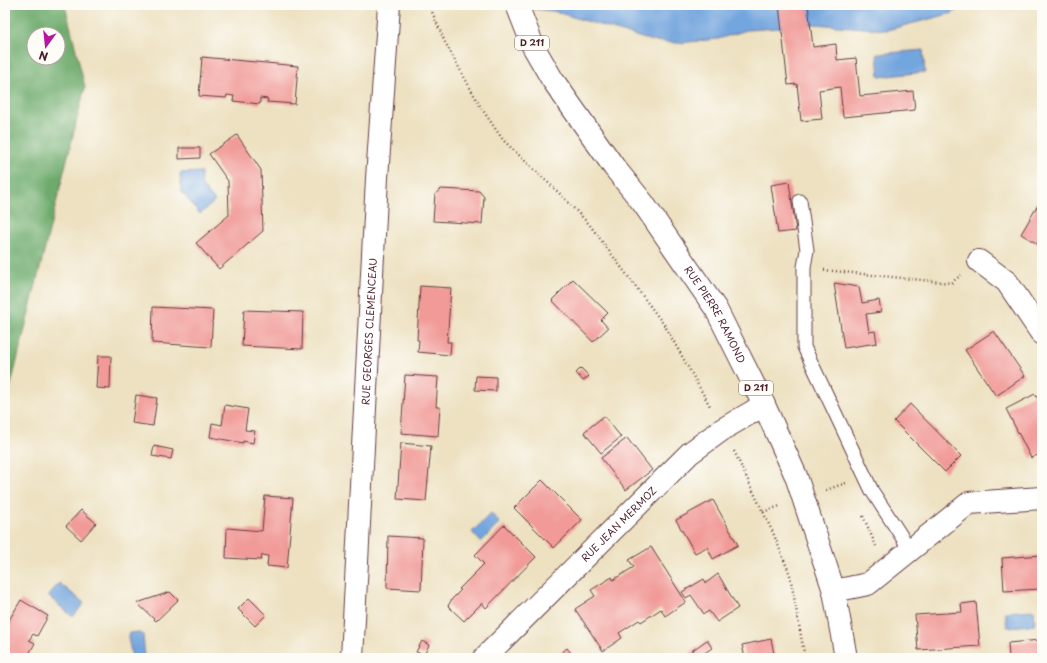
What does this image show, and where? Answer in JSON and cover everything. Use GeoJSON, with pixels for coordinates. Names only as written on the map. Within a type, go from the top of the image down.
{"type":"FeatureCollection","features":[{"type":"Feature","properties":{"kind":"street","name":"RUE GEORGES CLEMENCEAU"},"geometry":{"type":"LineString","coordinates":[[352,658],[377,178],[389,5]]}},
{"type":"Feature","properties":{"kind":"street","name":"RUE PIERRE RAMOND"},"geometry":{"type":"LineString","coordinates":[[516,5],[533,46],[552,79],[614,167],[643,203],[716,309],[764,405],[796,476],[834,591],[846,658]]}},
{"type":"Feature","properties":{"kind":"street"},"geometry":{"type":"LineString","coordinates":[[979,261],[1007,282],[1042,334]]}},
{"type":"Feature","properties":{"kind":"street","name":"RUE JEAN MERMOZ"},"geometry":{"type":"LineString","coordinates":[[484,658],[690,453],[723,429],[764,405]]}},
{"type":"Feature","properties":{"kind":"street"},"geometry":{"type":"LineString","coordinates":[[834,591],[868,584],[969,504],[1042,498]]}},
{"type":"Feature","properties":{"kind":"lane"},"geometry":{"type":"LineString","coordinates":[[800,201],[807,250],[804,268],[804,347],[872,491],[911,551]]}},
{"type":"Feature","properties":{"kind":"path"},"geometry":{"type":"LineString","coordinates":[[429,5],[445,42],[480,106],[503,140],[559,192],[589,224],[665,326],[723,429],[774,535],[790,575],[805,658]]}},
{"type":"Feature","properties":{"kind":"path"},"geometry":{"type":"LineString","coordinates":[[804,268],[951,283],[979,261]]}},
{"type":"Feature","properties":{"kind":"path"},"geometry":{"type":"LineString","coordinates":[[764,512],[849,483]]}},
{"type":"Feature","properties":{"kind":"path"},"geometry":{"type":"LineString","coordinates":[[861,512],[886,570]]}},
{"type":"Feature","properties":{"kind":"green space"},"geometry":{"type":"Polygon","coordinates":[[[5,5],[65,5],[85,87],[5,409],[5,5]]]}},
{"type":"Feature","properties":{"kind":"water"},"geometry":{"type":"Polygon","coordinates":[[[501,5],[963,5],[953,13],[887,30],[814,24],[747,30],[718,39],[678,43],[652,41],[553,11],[501,5]]]}},
{"type":"Feature","properties":{"kind":"water"},"geometry":{"type":"Polygon","coordinates":[[[923,50],[925,72],[879,77],[877,54],[923,50]]]}},
{"type":"Feature","properties":{"kind":"water"},"geometry":{"type":"Polygon","coordinates":[[[201,172],[201,185],[215,201],[200,214],[181,191],[180,173],[201,172]]]}},
{"type":"Feature","properties":{"kind":"water"},"geometry":{"type":"Polygon","coordinates":[[[491,513],[500,523],[481,542],[472,532],[491,513]]]}},
{"type":"Feature","properties":{"kind":"water"},"geometry":{"type":"Polygon","coordinates":[[[59,583],[84,603],[73,617],[48,596],[59,583]]]}},
{"type":"Feature","properties":{"kind":"water"},"geometry":{"type":"Polygon","coordinates":[[[1034,610],[1035,625],[1007,627],[1005,612],[1034,610]]]}},
{"type":"Feature","properties":{"kind":"water"},"geometry":{"type":"Polygon","coordinates":[[[139,632],[143,635],[145,658],[132,658],[128,637],[129,633],[139,632]]]}},
{"type":"Feature","properties":{"kind":"building"},"geometry":{"type":"Polygon","coordinates":[[[779,5],[808,5],[813,47],[836,44],[837,60],[856,58],[860,96],[913,91],[915,110],[843,117],[840,87],[819,90],[822,119],[801,121],[797,84],[788,85],[779,5]]]}},
{"type":"Feature","properties":{"kind":"building"},"geometry":{"type":"Polygon","coordinates":[[[202,57],[298,66],[295,104],[267,102],[268,99],[260,98],[260,104],[233,101],[234,96],[227,95],[226,98],[199,96],[202,57]]]}},
{"type":"Feature","properties":{"kind":"building"},"geometry":{"type":"Polygon","coordinates":[[[237,135],[261,170],[263,231],[219,269],[196,243],[229,215],[228,181],[209,154],[237,135]]]}},
{"type":"Feature","properties":{"kind":"building"},"geometry":{"type":"Polygon","coordinates":[[[179,148],[200,148],[200,158],[179,159],[179,148]]]}},
{"type":"Feature","properties":{"kind":"building"},"geometry":{"type":"Polygon","coordinates":[[[789,182],[796,231],[778,233],[771,185],[789,182]]]}},
{"type":"Feature","properties":{"kind":"building"},"geometry":{"type":"Polygon","coordinates":[[[441,189],[479,191],[484,197],[482,224],[433,221],[435,194],[441,189]]]}},
{"type":"Feature","properties":{"kind":"building"},"geometry":{"type":"Polygon","coordinates":[[[1042,198],[1042,244],[1041,246],[1021,234],[1042,198]]]}},
{"type":"Feature","properties":{"kind":"building"},"geometry":{"type":"Polygon","coordinates":[[[573,279],[608,313],[601,320],[608,328],[593,342],[552,300],[573,279]]]}},
{"type":"Feature","properties":{"kind":"building"},"geometry":{"type":"Polygon","coordinates":[[[834,283],[859,287],[862,303],[879,300],[881,312],[866,314],[869,332],[875,331],[877,343],[844,348],[834,283]]]}},
{"type":"Feature","properties":{"kind":"building"},"geometry":{"type":"Polygon","coordinates":[[[420,286],[451,288],[447,342],[451,342],[450,355],[418,352],[419,340],[417,340],[420,286]]]}},
{"type":"Feature","properties":{"kind":"building"},"geometry":{"type":"Polygon","coordinates":[[[153,307],[213,310],[211,347],[152,343],[153,307]]]}},
{"type":"Feature","properties":{"kind":"building"},"geometry":{"type":"Polygon","coordinates":[[[244,310],[303,312],[302,349],[242,346],[244,310]]]}},
{"type":"Feature","properties":{"kind":"building"},"geometry":{"type":"Polygon","coordinates":[[[994,331],[1025,376],[996,396],[965,350],[994,331]]]}},
{"type":"Feature","properties":{"kind":"building"},"geometry":{"type":"Polygon","coordinates":[[[98,356],[111,356],[110,389],[96,388],[98,356]]]}},
{"type":"Feature","properties":{"kind":"building"},"geometry":{"type":"Polygon","coordinates":[[[581,368],[589,376],[583,381],[576,373],[581,368]]]}},
{"type":"Feature","properties":{"kind":"building"},"geometry":{"type":"Polygon","coordinates":[[[405,375],[438,377],[436,407],[440,407],[438,436],[401,433],[405,375]]]}},
{"type":"Feature","properties":{"kind":"building"},"geometry":{"type":"Polygon","coordinates":[[[476,376],[496,377],[496,391],[475,390],[476,376]]]}},
{"type":"Feature","properties":{"kind":"building"},"geometry":{"type":"Polygon","coordinates":[[[1035,394],[1042,406],[1042,453],[1031,458],[1006,409],[1035,394]]]}},
{"type":"Feature","properties":{"kind":"building"},"geometry":{"type":"Polygon","coordinates":[[[136,395],[157,398],[153,426],[132,423],[136,395]]]}},
{"type":"Feature","properties":{"kind":"building"},"geometry":{"type":"Polygon","coordinates":[[[910,404],[961,456],[945,472],[894,421],[910,404]]]}},
{"type":"Feature","properties":{"kind":"building"},"geometry":{"type":"Polygon","coordinates":[[[225,405],[248,409],[245,430],[255,431],[253,443],[243,441],[243,443],[210,437],[212,423],[222,425],[225,405]]]}},
{"type":"Feature","properties":{"kind":"building"},"geometry":{"type":"Polygon","coordinates":[[[604,416],[621,437],[601,453],[584,432],[604,416]]]}},
{"type":"Feature","properties":{"kind":"building"},"geometry":{"type":"Polygon","coordinates":[[[627,438],[652,470],[626,490],[601,458],[627,438]]]}},
{"type":"Feature","properties":{"kind":"building"},"geometry":{"type":"Polygon","coordinates":[[[401,443],[431,446],[426,501],[397,499],[401,443]]]}},
{"type":"Feature","properties":{"kind":"building"},"geometry":{"type":"Polygon","coordinates":[[[154,446],[173,450],[171,459],[152,456],[154,446]]]}},
{"type":"Feature","properties":{"kind":"building"},"geometry":{"type":"Polygon","coordinates":[[[542,480],[582,520],[554,548],[514,508],[542,480]]]}},
{"type":"Feature","properties":{"kind":"building"},"geometry":{"type":"Polygon","coordinates":[[[265,496],[293,498],[287,568],[267,566],[268,556],[262,555],[261,560],[226,558],[227,528],[262,531],[265,496]]]}},
{"type":"Feature","properties":{"kind":"building"},"geometry":{"type":"Polygon","coordinates":[[[713,500],[738,545],[713,559],[707,547],[695,553],[676,520],[713,500]]]}},
{"type":"Feature","properties":{"kind":"building"},"geometry":{"type":"Polygon","coordinates":[[[81,510],[96,523],[81,540],[66,526],[81,510]]]}},
{"type":"Feature","properties":{"kind":"building"},"geometry":{"type":"Polygon","coordinates":[[[504,525],[536,557],[486,608],[482,603],[464,621],[448,606],[452,599],[461,590],[459,589],[484,564],[475,555],[504,525]]]}},
{"type":"Feature","properties":{"kind":"building"},"geometry":{"type":"Polygon","coordinates":[[[388,536],[423,538],[421,590],[387,588],[388,536]]]}},
{"type":"Feature","properties":{"kind":"building"},"geometry":{"type":"Polygon","coordinates":[[[651,547],[686,602],[665,616],[661,609],[641,622],[639,620],[619,633],[622,638],[603,651],[575,609],[595,596],[591,590],[612,577],[613,580],[634,567],[629,560],[651,547]]]}},
{"type":"Feature","properties":{"kind":"building"},"geometry":{"type":"Polygon","coordinates":[[[1042,555],[1042,589],[1004,591],[1002,558],[1042,555]]]}},
{"type":"Feature","properties":{"kind":"building"},"geometry":{"type":"Polygon","coordinates":[[[718,574],[738,608],[717,622],[709,611],[704,614],[691,595],[686,598],[682,592],[704,579],[706,583],[718,574]]]}},
{"type":"Feature","properties":{"kind":"building"},"geometry":{"type":"Polygon","coordinates":[[[170,592],[178,600],[156,621],[137,603],[170,592]]]}},
{"type":"Feature","properties":{"kind":"building"},"geometry":{"type":"Polygon","coordinates":[[[249,598],[266,615],[255,626],[238,609],[249,598]]]}},
{"type":"Feature","properties":{"kind":"building"},"geometry":{"type":"Polygon","coordinates":[[[21,600],[48,616],[37,636],[33,634],[29,640],[35,643],[27,658],[5,658],[5,627],[21,600]]]}},
{"type":"Feature","properties":{"kind":"building"},"geometry":{"type":"Polygon","coordinates":[[[976,602],[980,646],[918,650],[915,615],[962,612],[961,604],[976,602]]]}},
{"type":"Feature","properties":{"kind":"building"},"geometry":{"type":"Polygon","coordinates":[[[771,639],[775,658],[745,658],[742,645],[771,639]]]}},
{"type":"Feature","properties":{"kind":"building"},"geometry":{"type":"Polygon","coordinates":[[[707,640],[712,648],[697,658],[694,658],[690,652],[707,640]]]}},
{"type":"Feature","properties":{"kind":"building"},"geometry":{"type":"Polygon","coordinates":[[[1040,640],[1041,658],[1009,658],[1008,643],[1040,640]]]}},
{"type":"Feature","properties":{"kind":"building"},"geometry":{"type":"Polygon","coordinates":[[[422,641],[429,645],[424,655],[416,652],[422,641]]]}},
{"type":"Feature","properties":{"kind":"building"},"geometry":{"type":"Polygon","coordinates":[[[567,648],[575,658],[555,658],[567,648]]]}}]}
